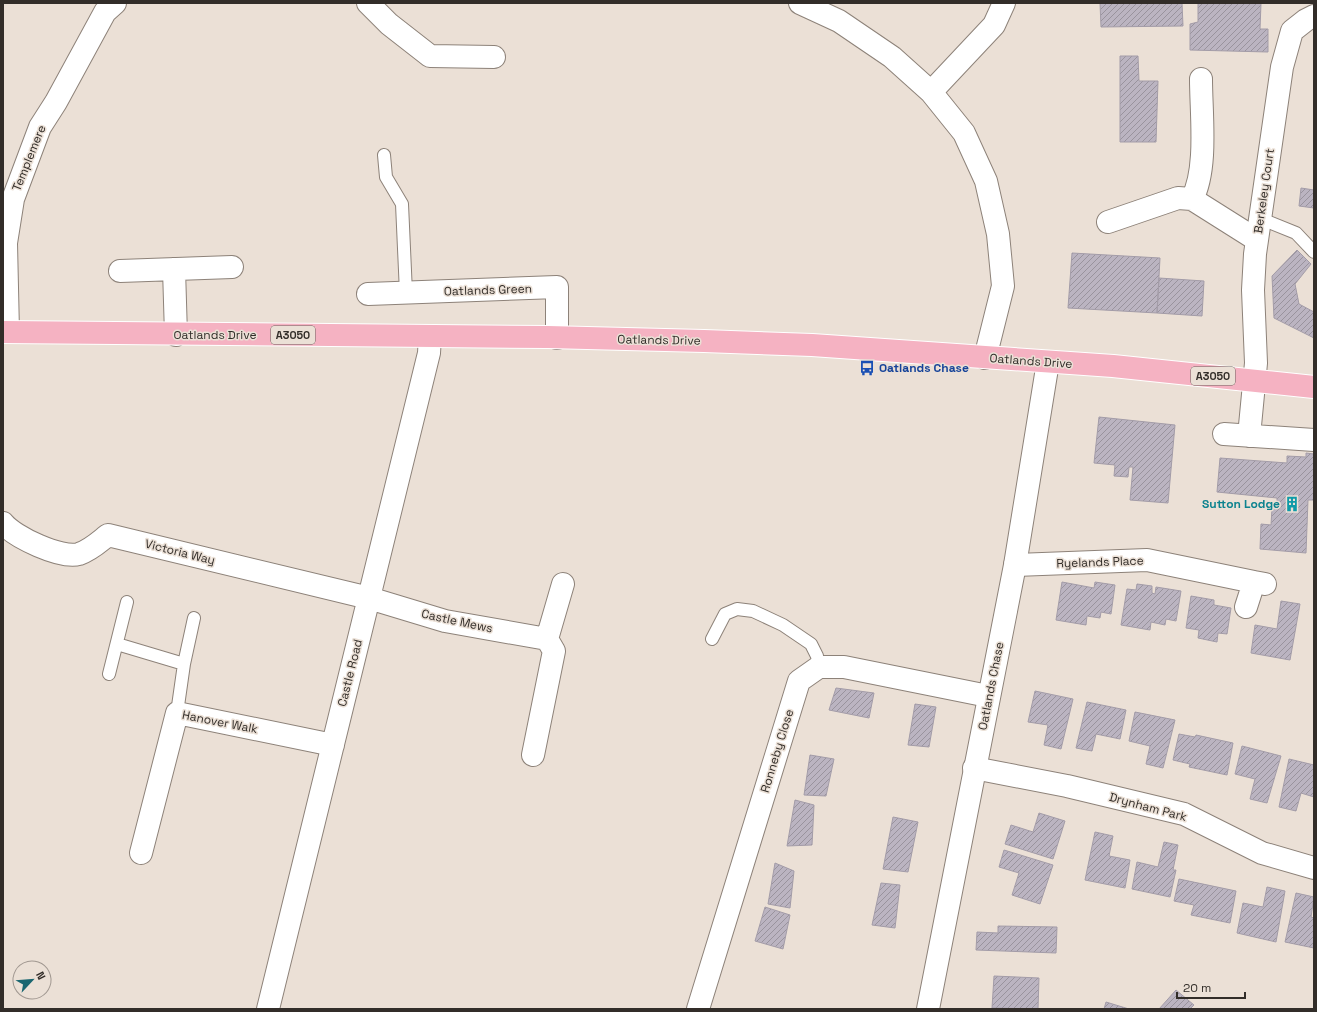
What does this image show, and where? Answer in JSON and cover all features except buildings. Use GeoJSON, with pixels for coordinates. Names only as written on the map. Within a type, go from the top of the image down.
{"type":"FeatureCollection","features":[{"type":"Feature","properties":{"kind":"main road","name":"Oatlands Drive"},"geometry":{"type":"LineString","coordinates":[[5,332],[557,338],[812,345],[1113,366],[1314,386]]}},
{"type":"Feature","properties":{"kind":"street"},"geometry":{"type":"LineString","coordinates":[[368,3],[389,24],[430,56],[494,58]]}},
{"type":"Feature","properties":{"kind":"street"},"geometry":{"type":"LineString","coordinates":[[800,3],[839,21],[892,57],[930,92],[964,134],[986,181],[998,234],[1003,286],[985,358]]}},
{"type":"Feature","properties":{"kind":"street"},"geometry":{"type":"LineString","coordinates":[[930,92],[994,25],[1004,3]]}},
{"type":"Feature","properties":{"kind":"street","name":"Templemere"},"geometry":{"type":"LineString","coordinates":[[5,332],[6,243],[13,199],[40,127],[56,102],[103,6]]}},
{"type":"Feature","properties":{"kind":"street","name":"Berkeley Court"},"geometry":{"type":"LineString","coordinates":[[1249,436],[1253,380],[1256,363],[1253,290],[1257,240],[1282,67],[1292,31],[1306,20],[1314,16]]}},
{"type":"Feature","properties":{"kind":"street"},"geometry":{"type":"LineString","coordinates":[[1192,200],[1198,188],[1202,171],[1201,79]]}},
{"type":"Feature","properties":{"kind":"street"},"geometry":{"type":"LineString","coordinates":[[1108,222],[1178,198],[1192,200],[1257,240]]}},
{"type":"Feature","properties":{"kind":"street"},"geometry":{"type":"LineString","coordinates":[[120,271],[232,267]]}},
{"type":"Feature","properties":{"kind":"street"},"geometry":{"type":"LineString","coordinates":[[174,269],[176,335]]}},
{"type":"Feature","properties":{"kind":"street","name":"Oatlands Green"},"geometry":{"type":"LineString","coordinates":[[368,294],[557,287],[557,338]]}},
{"type":"Feature","properties":{"kind":"street","name":"Castle Road"},"geometry":{"type":"LineString","coordinates":[[268,1009],[429,353],[430,336]]}},
{"type":"Feature","properties":{"kind":"street","name":"Oatlands Chase"},"geometry":{"type":"LineString","coordinates":[[928,1009],[988,696],[1015,565],[1048,362]]}},
{"type":"Feature","properties":{"kind":"street"},"geometry":{"type":"LineString","coordinates":[[1224,434],[1314,440]]}},
{"type":"Feature","properties":{"kind":"street","name":"Victoria Way"},"geometry":{"type":"LineString","coordinates":[[3,523],[8,530],[55,552],[78,554],[93,548],[108,535],[369,598]]}},
{"type":"Feature","properties":{"kind":"street","name":"Ryelands Place"},"geometry":{"type":"LineString","coordinates":[[1015,565],[1147,560],[1259,583],[1246,607]]}},
{"type":"Feature","properties":{"kind":"street"},"geometry":{"type":"LineString","coordinates":[[533,755],[554,651],[547,639],[563,584]]}},
{"type":"Feature","properties":{"kind":"street","name":"Castle Mews"},"geometry":{"type":"LineString","coordinates":[[369,598],[445,621],[547,639]]}},
{"type":"Feature","properties":{"kind":"street"},"geometry":{"type":"LineString","coordinates":[[819,667],[844,667],[988,696]]}},
{"type":"Feature","properties":{"kind":"street","name":"Ronneby Close"},"geometry":{"type":"LineString","coordinates":[[698,1009],[799,681],[819,667]]}},
{"type":"Feature","properties":{"kind":"street","name":"Hanover Walk"},"geometry":{"type":"LineString","coordinates":[[141,852],[177,713],[333,745]]}},
{"type":"Feature","properties":{"kind":"street","name":"Drynham Park"},"geometry":{"type":"LineString","coordinates":[[974,768],[1067,786],[1184,814],[1262,853],[1314,868]]}},
{"type":"Feature","properties":{"kind":"lane"},"geometry":{"type":"LineString","coordinates":[[384,155],[386,177],[402,204],[406,293]]}},
{"type":"Feature","properties":{"kind":"lane"},"geometry":{"type":"LineString","coordinates":[[1259,218],[1296,233],[1314,252]]}},
{"type":"Feature","properties":{"kind":"lane"},"geometry":{"type":"LineString","coordinates":[[109,674],[127,602]]}},
{"type":"Feature","properties":{"kind":"lane"},"geometry":{"type":"LineString","coordinates":[[712,638],[725,614],[737,609],[753,611],[783,625],[811,644],[817,656],[819,667]]}},
{"type":"Feature","properties":{"kind":"lane"},"geometry":{"type":"LineString","coordinates":[[177,713],[184,664],[194,618]]}},
{"type":"Feature","properties":{"kind":"lane"},"geometry":{"type":"LineString","coordinates":[[117,644],[184,664]]}},
{"type":"Feature","properties":{"kind":"place","name":"Oatlands Chase"},"geometry":{"type":"Point","coordinates":[867,368]}},
{"type":"Feature","properties":{"kind":"place","name":"Sutton Lodge"},"geometry":{"type":"Point","coordinates":[1292,504]}}]}
